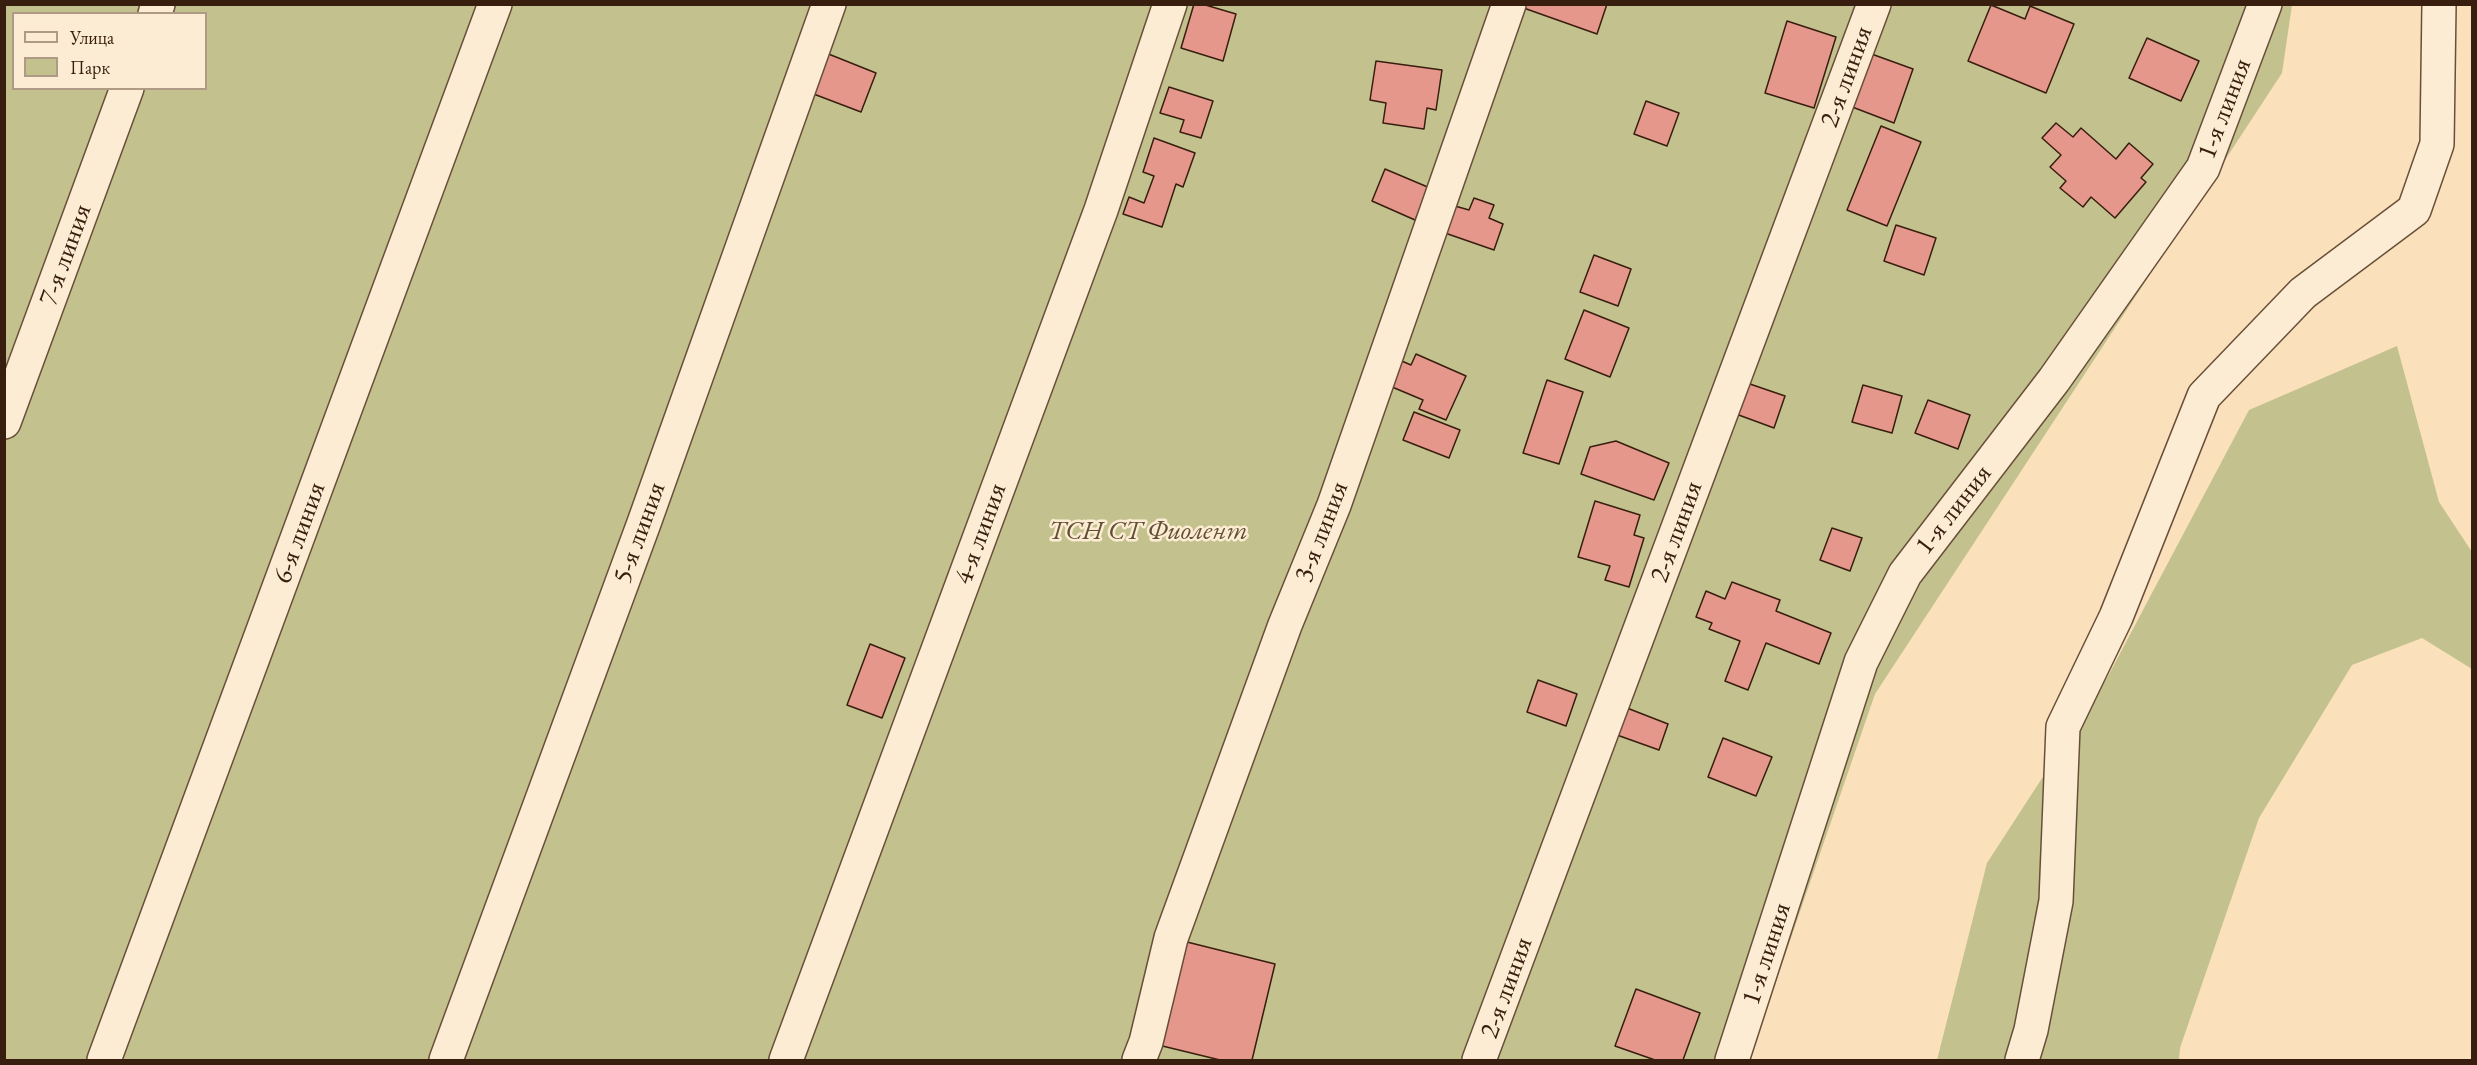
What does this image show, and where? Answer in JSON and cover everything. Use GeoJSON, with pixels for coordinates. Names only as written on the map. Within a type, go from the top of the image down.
{"type":"FeatureCollection","features":[{"type":"Feature","properties":{"kind":"street","name":"6-я линия"},"geometry":{"type":"LineString","coordinates":[[104,1060],[495,4]]}},
{"type":"Feature","properties":{"kind":"street","name":"5-я линия"},"geometry":{"type":"LineString","coordinates":[[446,1060],[644,523],[830,4]]}},
{"type":"Feature","properties":{"kind":"street","name":"4-я линия"},"geometry":{"type":"LineString","coordinates":[[786,1060],[1097,221],[1170,4]]}},
{"type":"Feature","properties":{"kind":"street","name":"3-я линия"},"geometry":{"type":"LineString","coordinates":[[1139,1060],[1146,1042],[1171,938],[1285,625],[1334,505],[1509,4]]}},
{"type":"Feature","properties":{"kind":"street","name":"2-я линия"},"geometry":{"type":"LineString","coordinates":[[1479,1060],[1874,4]]}},
{"type":"Feature","properties":{"kind":"street","name":"1-я линия"},"geometry":{"type":"LineString","coordinates":[[1732,1060],[1861,662],[1905,574],[2054,380],[2203,168],[2265,4]]}},
{"type":"Feature","properties":{"kind":"street"},"geometry":{"type":"LineString","coordinates":[[2022,1060],[2031,1030],[2056,901],[2063,727],[2116,617],[2204,396],[2303,293],[2414,210],[2437,144],[2439,4]]}},
{"type":"Feature","properties":{"kind":"street","name":"7-я линия"},"geometry":{"type":"LineString","coordinates":[[4,422],[126,90]]}},
{"type":"Feature","properties":{"kind":"green space","name":"ТСН СТ Фиолент"},"geometry":{"type":"Polygon","coordinates":[[[5,5],[2292,5],[2282,73],[1875,694],[1749,1060],[5,1060],[5,5]]]}},
{"type":"Feature","properties":{"kind":"green space"},"geometry":{"type":"Polygon","coordinates":[[[2397,346],[2439,502],[2472,552],[2472,669],[2422,638],[2352,665],[2259,818],[2180,1048],[2179,1060],[1937,1060],[1987,863],[2107,678],[2249,410],[2397,346]]]}},
{"type":"Feature","properties":{"kind":"building"},"geometry":{"type":"Polygon","coordinates":[[[1194,4],[1202,4],[1236,14],[1223,61],[1181,48],[1194,4]]]}},
{"type":"Feature","properties":{"kind":"building"},"geometry":{"type":"Polygon","coordinates":[[[1519,4],[1607,4],[1597,34],[1518,6],[1519,4]]]}},
{"type":"Feature","properties":{"kind":"building"},"geometry":{"type":"Polygon","coordinates":[[[1991,5],[2025,19],[2030,6],[2074,24],[2046,93],[1968,61],[1991,5]]]}},
{"type":"Feature","properties":{"kind":"building"},"geometry":{"type":"Polygon","coordinates":[[[1787,21],[1836,37],[1814,108],[1765,93],[1787,21]]]}},
{"type":"Feature","properties":{"kind":"building"},"geometry":{"type":"Polygon","coordinates":[[[2147,38],[2199,61],[2181,101],[2129,78],[2147,38]]]}},
{"type":"Feature","properties":{"kind":"building"},"geometry":{"type":"Polygon","coordinates":[[[1866,52],[1913,69],[1894,123],[1847,105],[1866,52]]]}},
{"type":"Feature","properties":{"kind":"building"},"geometry":{"type":"Polygon","coordinates":[[[826,53],[876,73],[861,112],[811,93],[826,53]]]}},
{"type":"Feature","properties":{"kind":"building"},"geometry":{"type":"Polygon","coordinates":[[[1376,61],[1442,70],[1436,110],[1427,108],[1424,129],[1383,123],[1386,103],[1370,100],[1376,61]]]}},
{"type":"Feature","properties":{"kind":"building"},"geometry":{"type":"Polygon","coordinates":[[[1169,87],[1213,101],[1201,138],[1180,132],[1184,120],[1160,113],[1169,87]]]}},
{"type":"Feature","properties":{"kind":"building"},"geometry":{"type":"Polygon","coordinates":[[[1646,101],[1679,113],[1667,146],[1634,134],[1646,101]]]}},
{"type":"Feature","properties":{"kind":"building"},"geometry":{"type":"Polygon","coordinates":[[[2056,123],[2073,137],[2081,128],[2116,159],[2129,143],[2153,164],[2141,178],[2146,182],[2115,218],[2091,197],[2083,207],[2060,188],[2066,181],[2050,167],[2061,155],[2042,138],[2056,123]]]}},
{"type":"Feature","properties":{"kind":"building"},"geometry":{"type":"Polygon","coordinates":[[[1881,126],[1921,142],[1887,226],[1847,210],[1881,126]]]}},
{"type":"Feature","properties":{"kind":"building"},"geometry":{"type":"Polygon","coordinates":[[[1154,138],[1195,153],[1183,187],[1176,184],[1162,227],[1123,214],[1129,197],[1144,203],[1154,176],[1143,172],[1154,138]]]}},
{"type":"Feature","properties":{"kind":"building"},"geometry":{"type":"Polygon","coordinates":[[[1385,169],[1430,188],[1415,220],[1372,201],[1385,169]]]}},
{"type":"Feature","properties":{"kind":"building"},"geometry":{"type":"Polygon","coordinates":[[[1474,198],[1494,205],[1489,218],[1503,224],[1494,250],[1445,233],[1455,206],[1469,210],[1474,198]]]}},
{"type":"Feature","properties":{"kind":"building"},"geometry":{"type":"Polygon","coordinates":[[[1896,225],[1936,238],[1924,275],[1884,261],[1896,225]]]}},
{"type":"Feature","properties":{"kind":"building"},"geometry":{"type":"Polygon","coordinates":[[[1594,255],[1631,269],[1618,306],[1580,292],[1594,255]]]}},
{"type":"Feature","properties":{"kind":"building"},"geometry":{"type":"Polygon","coordinates":[[[1584,310],[1629,328],[1610,377],[1565,359],[1584,310]]]}},
{"type":"Feature","properties":{"kind":"building"},"geometry":{"type":"Polygon","coordinates":[[[1416,354],[1466,376],[1446,420],[1419,409],[1423,400],[1385,384],[1397,359],[1411,365],[1416,354]]]}},
{"type":"Feature","properties":{"kind":"building"},"geometry":{"type":"Polygon","coordinates":[[[1547,380],[1583,392],[1559,464],[1523,453],[1547,380]]]}},
{"type":"Feature","properties":{"kind":"building"},"geometry":{"type":"Polygon","coordinates":[[[1747,383],[1785,396],[1774,428],[1736,414],[1747,383]]]}},
{"type":"Feature","properties":{"kind":"building"},"geometry":{"type":"Polygon","coordinates":[[[1863,385],[1902,396],[1892,433],[1852,422],[1863,385]]]}},
{"type":"Feature","properties":{"kind":"building"},"geometry":{"type":"Polygon","coordinates":[[[1928,400],[1970,415],[1958,449],[1915,433],[1928,400]]]}},
{"type":"Feature","properties":{"kind":"building"},"geometry":{"type":"Polygon","coordinates":[[[1414,412],[1460,430],[1449,458],[1403,440],[1414,412]]]}},
{"type":"Feature","properties":{"kind":"building"},"geometry":{"type":"Polygon","coordinates":[[[1616,441],[1669,463],[1654,500],[1581,474],[1590,447],[1616,441]]]}},
{"type":"Feature","properties":{"kind":"building"},"geometry":{"type":"Polygon","coordinates":[[[1595,501],[1640,515],[1634,535],[1644,538],[1629,587],[1605,580],[1610,566],[1578,557],[1595,501]]]}},
{"type":"Feature","properties":{"kind":"building"},"geometry":{"type":"Polygon","coordinates":[[[1832,528],[1862,538],[1850,571],[1820,560],[1832,528]]]}},
{"type":"Feature","properties":{"kind":"building"},"geometry":{"type":"Polygon","coordinates":[[[1732,582],[1780,600],[1776,611],[1831,633],[1819,664],[1766,643],[1748,690],[1725,681],[1740,641],[1709,629],[1712,623],[1696,617],[1706,591],[1725,599],[1732,582]]]}},
{"type":"Feature","properties":{"kind":"building"},"geometry":{"type":"Polygon","coordinates":[[[870,644],[905,658],[882,718],[847,705],[870,644]]]}},
{"type":"Feature","properties":{"kind":"building"},"geometry":{"type":"Polygon","coordinates":[[[1538,680],[1577,694],[1566,726],[1527,712],[1538,680]]]}},
{"type":"Feature","properties":{"kind":"building"},"geometry":{"type":"Polygon","coordinates":[[[1627,708],[1668,724],[1659,750],[1617,735],[1627,708]]]}},
{"type":"Feature","properties":{"kind":"building"},"geometry":{"type":"Polygon","coordinates":[[[1723,738],[1772,757],[1756,796],[1708,777],[1723,738]]]}},
{"type":"Feature","properties":{"kind":"building"},"geometry":{"type":"Polygon","coordinates":[[[1171,938],[1275,964],[1252,1060],[1220,1060],[1146,1042],[1171,938]]]}},
{"type":"Feature","properties":{"kind":"building"},"geometry":{"type":"Polygon","coordinates":[[[1636,989],[1700,1013],[1683,1060],[1655,1060],[1615,1046],[1636,989]]]}}]}
